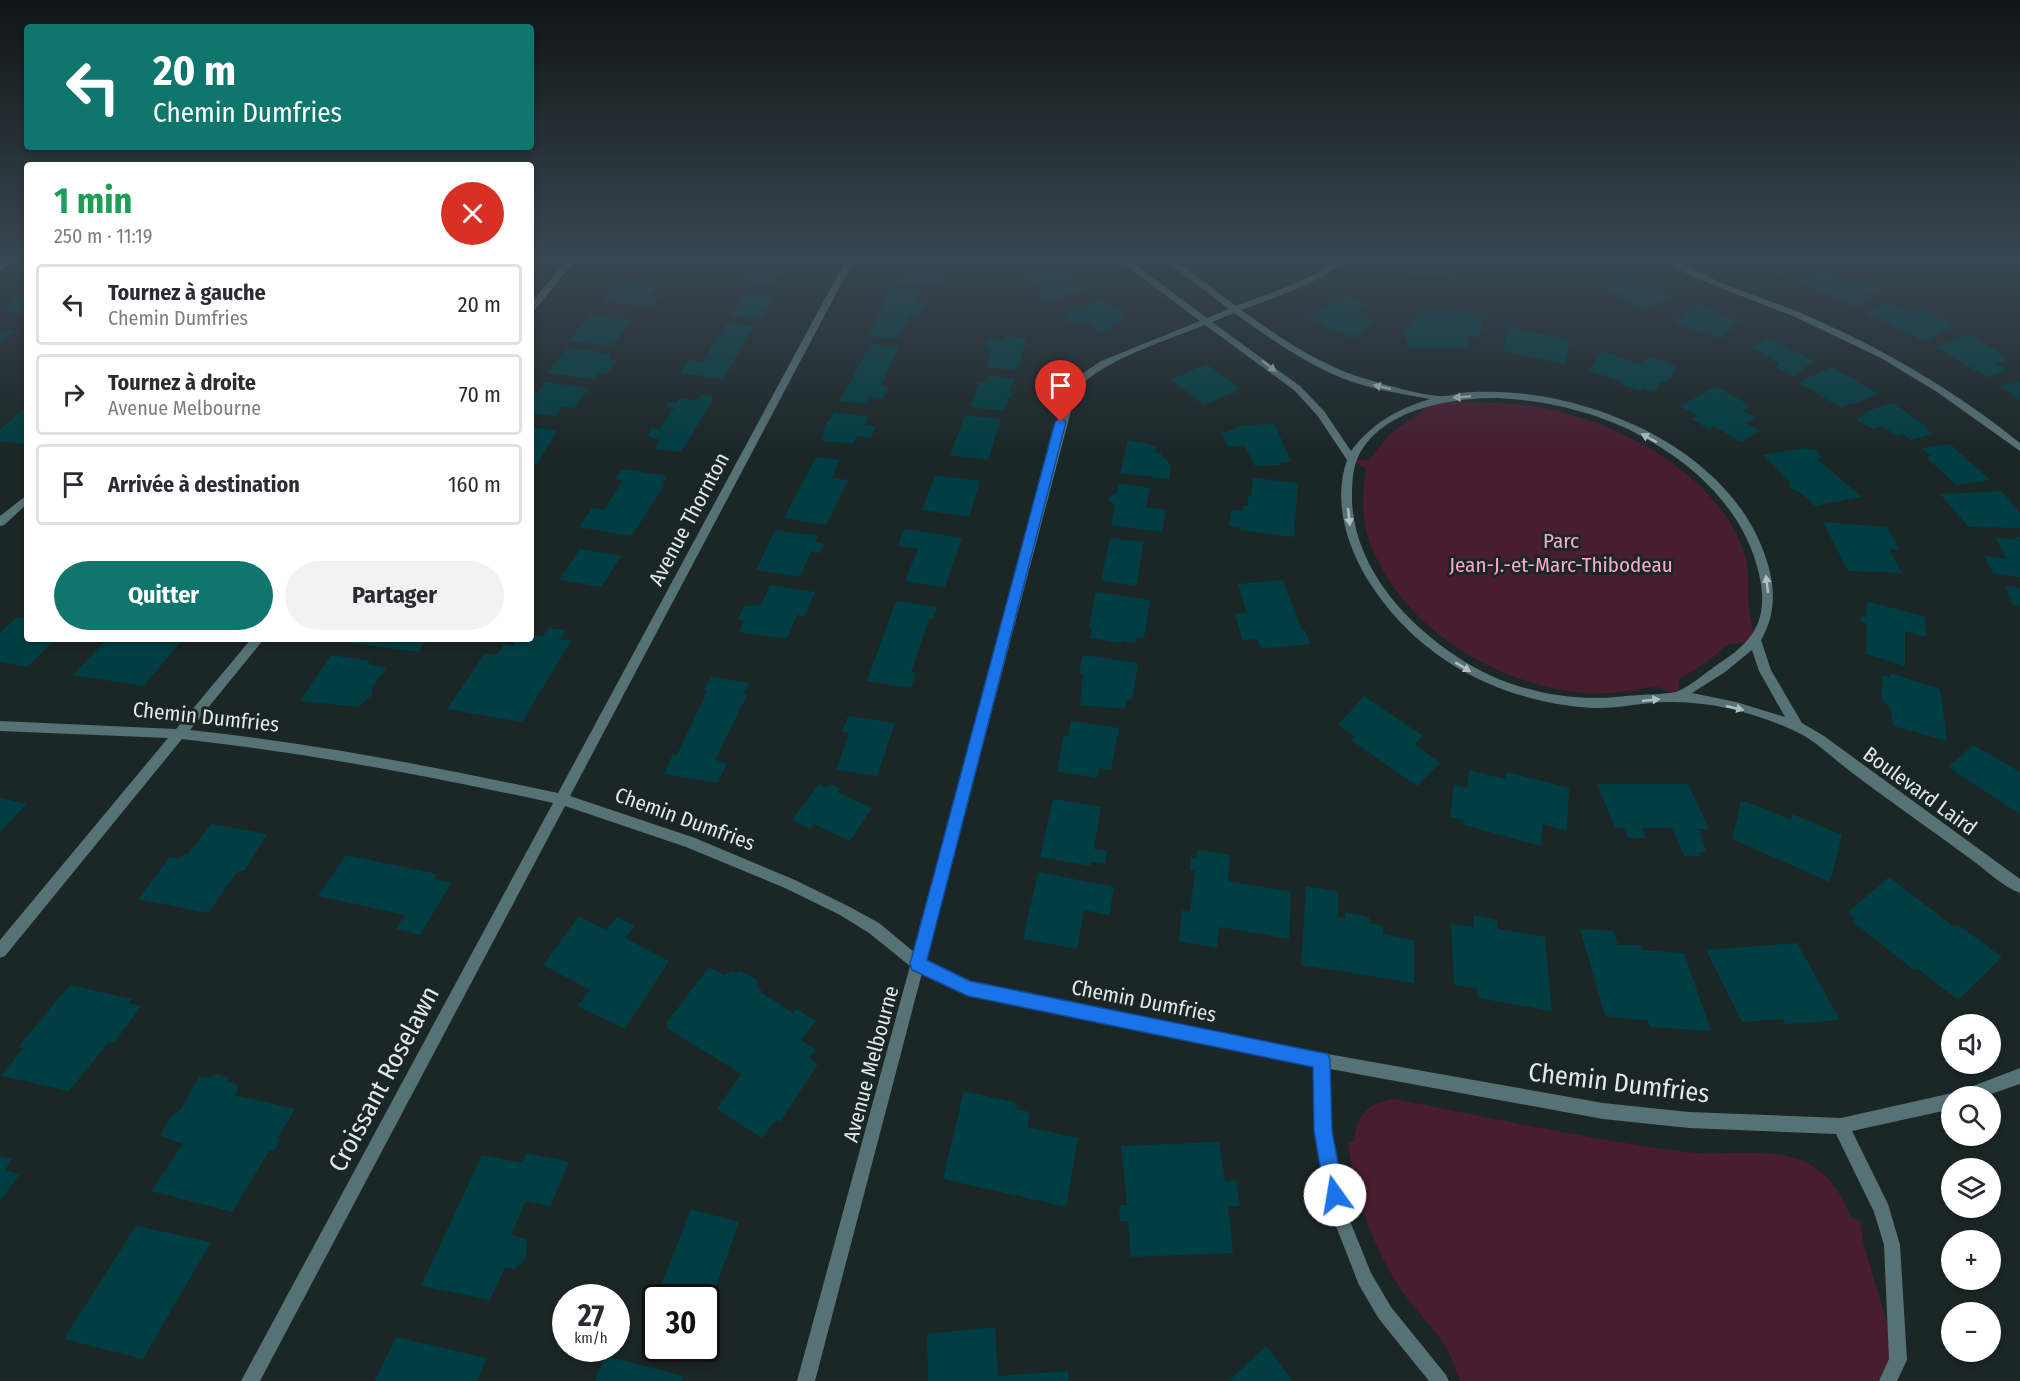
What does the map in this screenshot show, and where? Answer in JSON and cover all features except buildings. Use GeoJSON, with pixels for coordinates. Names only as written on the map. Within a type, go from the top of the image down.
{"type":"FeatureCollection","features":[{"type":"Feature","properties":{"kind":"street","name":"Avenue Thornton"},"geometry":{"type":"LineString","coordinates":[[561,799],[816,322]]}},
{"type":"Feature","properties":{"kind":"street","name":"Avenue Melbourne"},"geometry":{"type":"LineString","coordinates":[[806,1381],[1071,392],[1079,380],[1104,363],[1201,322]]}},
{"type":"Feature","properties":{"kind":"street"},"geometry":{"type":"LineString","coordinates":[[1206,322],[1258,357],[1305,395],[1321,413],[1351,459],[1361,444],[1379,426],[1440,399]]}},
{"type":"Feature","properties":{"kind":"street"},"geometry":{"type":"LineString","coordinates":[[1257,322],[1330,369],[1368,383],[1440,399],[1505,395],[1565,405],[1625,424],[1682,458],[1721,493],[1759,548],[1765,567],[1768,594],[1767,614],[1755,640],[1677,697]]}},
{"type":"Feature","properties":{"kind":"street"},"geometry":{"type":"LineString","coordinates":[[1816,322],[1897,362],[1977,415],[2020,448]]}},
{"type":"Feature","properties":{"kind":"street","name":"Boulevard Laird"},"geometry":{"type":"LineString","coordinates":[[1351,459],[1347,487],[1348,516],[1354,547],[1370,578],[1392,606],[1416,633],[1448,658],[1479,676],[1515,692],[1551,700],[1595,703],[1677,697],[1732,707],[1797,726],[2020,887]]}},
{"type":"Feature","properties":{"kind":"street"},"geometry":{"type":"LineString","coordinates":[[0,522],[24,501]]}},
{"type":"Feature","properties":{"kind":"street","name":"Boulevard Laird"},"geometry":{"type":"LineString","coordinates":[[1755,640],[1765,671],[1797,726]]}},
{"type":"Feature","properties":{"kind":"street"},"geometry":{"type":"LineString","coordinates":[[0,951],[256,642]]}},
{"type":"Feature","properties":{"kind":"street","name":"Chemin Dumfries"},"geometry":{"type":"LineString","coordinates":[[0,726],[179,734],[435,772],[561,799],[690,842],[790,884],[874,928],[918,964],[968,989],[1322,1060],[1603,1111],[1689,1120],[1841,1126],[1941,1103]]}},
{"type":"Feature","properties":{"kind":"street","name":"Croissant Roselawn"},"geometry":{"type":"LineString","coordinates":[[250,1381],[561,799]]}},
{"type":"Feature","properties":{"kind":"street"},"geometry":{"type":"LineString","coordinates":[[1322,1060],[1323,1131],[1340,1216],[1365,1279],[1385,1313],[1440,1381]]}},
{"type":"Feature","properties":{"kind":"street"},"geometry":{"type":"LineString","coordinates":[[1992,1086],[2020,1076]]}},
{"type":"Feature","properties":{"kind":"street"},"geometry":{"type":"LineString","coordinates":[[1841,1126],[1882,1210],[1892,1245],[1898,1360],[1888,1381]]}},
{"type":"Feature","properties":{"kind":"green space","name":"Parc Jean-J.-et-Marc-Thibodeau"},"geometry":{"type":"Polygon","coordinates":[[[1439,399],[1534,406],[1565,413],[1630,438],[1690,476],[1714,501],[1733,528],[1746,559],[1749,609],[1755,640],[1727,645],[1707,662],[1679,679],[1677,697],[1657,687],[1597,694],[1545,686],[1483,663],[1454,646],[1404,601],[1385,574],[1365,527],[1363,498],[1366,469],[1351,459],[1369,460],[1391,433],[1439,399]]]}},
{"type":"Feature","properties":{"kind":"green space"},"geometry":{"type":"Polygon","coordinates":[[[1395,1099],[1649,1147],[1699,1153],[1771,1154],[1808,1163],[1831,1182],[1851,1218],[1860,1220],[1863,1242],[1898,1360],[1888,1381],[1460,1381],[1443,1342],[1404,1293],[1379,1251],[1371,1234],[1354,1179],[1348,1142],[1354,1142],[1357,1125],[1365,1112],[1377,1103],[1395,1099]]]}},
{"type":"Feature","properties":{"kind":"route"},"geometry":{"type":"LineString","coordinates":[[1061,422],[918,964],[968,989],[1322,1060],[1323,1131],[1329,1173],[1335,1195]]}}]}
